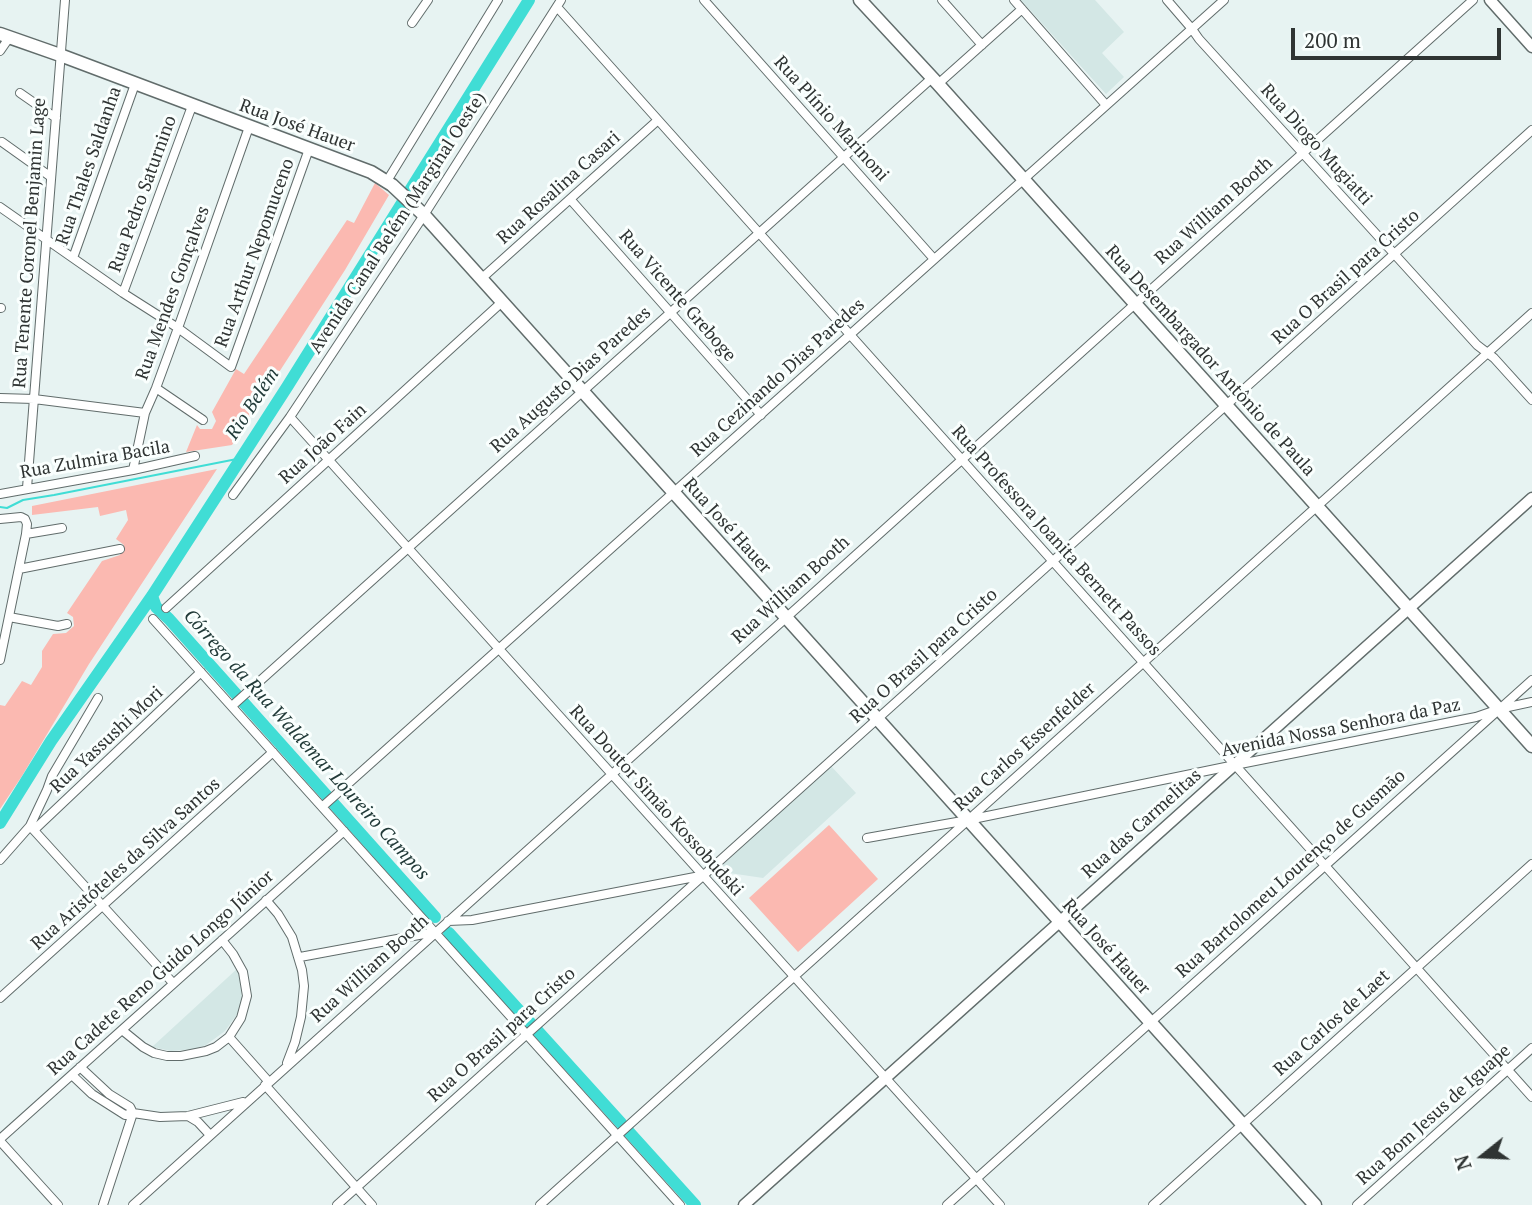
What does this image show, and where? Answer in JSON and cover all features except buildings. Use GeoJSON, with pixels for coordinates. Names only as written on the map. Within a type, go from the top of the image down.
{"type":"FeatureCollection","features":[{"type":"Feature","properties":{"kind":"main road","name":"Rua Desembargador Antônio de Paula"},"geometry":{"type":"LineString","coordinates":[[860,0],[1532,746]]}},
{"type":"Feature","properties":{"kind":"main road","name":"Rua José Hauer"},"geometry":{"type":"LineString","coordinates":[[5,36],[371,172],[390,183],[502,302],[1315,1205]]}},
{"type":"Feature","properties":{"kind":"street","name":"Rua Tenente Coronel Benjamin Lage"},"geometry":{"type":"LineString","coordinates":[[27,488],[65,0]]}},
{"type":"Feature","properties":{"kind":"street"},"geometry":{"type":"LineString","coordinates":[[412,23],[428,0]]}},
{"type":"Feature","properties":{"kind":"street"},"geometry":{"type":"LineString","coordinates":[[390,183],[498,0]]}},
{"type":"Feature","properties":{"kind":"street","name":"Rua Plínio Marinoni"},"geometry":{"type":"LineString","coordinates":[[704,0],[934,259]]}},
{"type":"Feature","properties":{"kind":"street"},"geometry":{"type":"LineString","coordinates":[[942,0],[982,45]]}},
{"type":"Feature","properties":{"kind":"street"},"geometry":{"type":"LineString","coordinates":[[1014,0],[1107,105]]}},
{"type":"Feature","properties":{"kind":"street","name":"Rua Diogo Mugiatti"},"geometry":{"type":"LineString","coordinates":[[1167,0],[1199,39],[1477,345],[1494,358],[1532,400]]}},
{"type":"Feature","properties":{"kind":"street","name":"Rua Cezinando Dias Paredes"},"geometry":{"type":"LineString","coordinates":[[325,805],[1224,0]]}},
{"type":"Feature","properties":{"kind":"street","name":"Rua William Booth"},"geometry":{"type":"LineString","coordinates":[[132,1205],[1473,0]]}},
{"type":"Feature","properties":{"kind":"street"},"geometry":{"type":"LineString","coordinates":[[1490,0],[1532,47]]}},
{"type":"Feature","properties":{"kind":"street","name":"Rua Professora Joanita Bernett Passos"},"geometry":{"type":"LineString","coordinates":[[559,3],[658,120],[1532,1097]]}},
{"type":"Feature","properties":{"kind":"street","name":"Avenida Canal Belém (Marginal Oeste)"},"geometry":{"type":"LineString","coordinates":[[233,495],[290,417],[559,3]]}},
{"type":"Feature","properties":{"kind":"street","name":"Rua Augusto Dias Paredes"},"geometry":{"type":"LineString","coordinates":[[234,704],[844,157],[982,45],[1022,9]]}},
{"type":"Feature","properties":{"kind":"street"},"geometry":{"type":"LineString","coordinates":[[0,51],[5,36]]}},
{"type":"Feature","properties":{"kind":"street","name":"Rua Thales Saldanha"},"geometry":{"type":"LineString","coordinates":[[74,258],[135,84]]}},
{"type":"Feature","properties":{"kind":"street"},"geometry":{"type":"LineString","coordinates":[[20,93],[56,118]]}},
{"type":"Feature","properties":{"kind":"street","name":"Rua Pedro Saturnino"},"geometry":{"type":"LineString","coordinates":[[123,293],[192,106]]}},
{"type":"Feature","properties":{"kind":"street","name":"Rua Rosalina Casari"},"geometry":{"type":"LineString","coordinates":[[481,279],[658,120]]}},
{"type":"Feature","properties":{"kind":"street","name":"Rua Mendes Gonçalves"},"geometry":{"type":"LineString","coordinates":[[133,470],[145,413],[178,328],[248,127]]}},
{"type":"Feature","properties":{"kind":"street","name":"Rua O Brasil para Cristo"},"geometry":{"type":"LineString","coordinates":[[337,1205],[1532,130]]}},
{"type":"Feature","properties":{"kind":"street"},"geometry":{"type":"LineString","coordinates":[[2,142],[51,177]]}},
{"type":"Feature","properties":{"kind":"street","name":"Rua Arthur Nepomuceno"},"geometry":{"type":"LineString","coordinates":[[178,328],[231,367],[309,149]]}},
{"type":"Feature","properties":{"kind":"street","name":"Rua Vicente Greboge"},"geometry":{"type":"LineString","coordinates":[[570,199],[761,415]]}},
{"type":"Feature","properties":{"kind":"street"},"geometry":{"type":"LineString","coordinates":[[0,207],[178,328]]}},
{"type":"Feature","properties":{"kind":"street","name":"Rua João Fain"},"geometry":{"type":"LineString","coordinates":[[166,608],[502,302]]}},
{"type":"Feature","properties":{"kind":"street","name":"Rua Carlos Essenfelder"},"geometry":{"type":"LineString","coordinates":[[540,1205],[1532,313]]}},
{"type":"Feature","properties":{"kind":"street"},"geometry":{"type":"LineString","coordinates":[[156,388],[204,420]]}},
{"type":"Feature","properties":{"kind":"street"},"geometry":{"type":"LineString","coordinates":[[0,398],[145,413]]}},
{"type":"Feature","properties":{"kind":"street","name":"Rua Doutor Simão Kossobudski"},"geometry":{"type":"LineString","coordinates":[[290,417],[1000,1205]]}},
{"type":"Feature","properties":{"kind":"street","name":"Rua Zulmira Bacila"},"geometry":{"type":"LineString","coordinates":[[0,494],[195,456]]}},
{"type":"Feature","properties":{"kind":"street","name":"Rua das Carmelitas"},"geometry":{"type":"LineString","coordinates":[[744,1205],[1532,498]]}},
{"type":"Feature","properties":{"kind":"street"},"geometry":{"type":"LineString","coordinates":[[0,519],[15,517],[25,519],[27,524],[0,660]]}},
{"type":"Feature","properties":{"kind":"street"},"geometry":{"type":"LineString","coordinates":[[26,534],[62,528]]}},
{"type":"Feature","properties":{"kind":"street"},"geometry":{"type":"LineString","coordinates":[[19,569],[120,550]]}},
{"type":"Feature","properties":{"kind":"street"},"geometry":{"type":"LineString","coordinates":[[9,617],[58,626],[67,624]]}},
{"type":"Feature","properties":{"kind":"street"},"geometry":{"type":"LineString","coordinates":[[153,619],[234,704],[273,752],[325,805],[344,831],[435,932],[532,1029],[617,1136],[680,1205]]}},
{"type":"Feature","properties":{"kind":"street","name":"Rua Yassushi Mori"},"geometry":{"type":"LineString","coordinates":[[32,828],[58,807],[201,672]]}},
{"type":"Feature","properties":{"kind":"street","name":"Rua Bartolomeu Lourenço de Gusmão"},"geometry":{"type":"LineString","coordinates":[[947,1205],[1532,680]]}},
{"type":"Feature","properties":{"kind":"street"},"geometry":{"type":"LineString","coordinates":[[0,860],[32,828],[52,776],[99,698]]}},
{"type":"Feature","properties":{"kind":"street","name":"Avenida Nossa Senhora da Paz"},"geometry":{"type":"LineString","coordinates":[[867,838],[1476,718],[1499,709],[1532,702]]}},
{"type":"Feature","properties":{"kind":"street","name":"Rua Aristóteles da Silva Santos"},"geometry":{"type":"LineString","coordinates":[[0,998],[273,752]]}},
{"type":"Feature","properties":{"kind":"street"},"geometry":{"type":"LineString","coordinates":[[47,790],[58,807]]}},
{"type":"Feature","properties":{"kind":"street"},"geometry":{"type":"LineString","coordinates":[[32,828],[173,983]]}},
{"type":"Feature","properties":{"kind":"street","name":"Rua Cadete Reno Guido Longo Júnior"},"geometry":{"type":"LineString","coordinates":[[0,1140],[344,831]]}},
{"type":"Feature","properties":{"kind":"street","name":"Rua Carlos de Laet"},"geometry":{"type":"LineString","coordinates":[[1153,1205],[1532,864]]}},
{"type":"Feature","properties":{"kind":"street"},"geometry":{"type":"LineString","coordinates":[[448,921],[472,920],[703,876]]}},
{"type":"Feature","properties":{"kind":"street"},"geometry":{"type":"LineString","coordinates":[[266,900],[286,925],[300,957],[304,986],[298,1028],[285,1067]]}},
{"type":"Feature","properties":{"kind":"street"},"geometry":{"type":"LineString","coordinates":[[300,957],[435,932]]}},
{"type":"Feature","properties":{"kind":"street"},"geometry":{"type":"LineString","coordinates":[[122,1030],[143,1047],[167,1056],[206,1051],[229,1037],[241,1018],[247,996],[243,972],[222,940]]}},
{"type":"Feature","properties":{"kind":"street"},"geometry":{"type":"LineString","coordinates":[[229,1037],[372,1205]]}},
{"type":"Feature","properties":{"kind":"street","name":"Rua Bom Jesus de Iguape"},"geometry":{"type":"LineString","coordinates":[[1357,1205],[1532,1048]]}},
{"type":"Feature","properties":{"kind":"street"},"geometry":{"type":"LineString","coordinates":[[80,1067],[109,1094],[130,1107],[132,1113],[103,1205]]}},
{"type":"Feature","properties":{"kind":"street"},"geometry":{"type":"LineString","coordinates":[[72,1074],[103,1102],[125,1115],[132,1113],[160,1117],[188,1116],[249,1100]]}},
{"type":"Feature","properties":{"kind":"street"},"geometry":{"type":"LineString","coordinates":[[103,1102],[109,1094]]}},
{"type":"Feature","properties":{"kind":"street"},"geometry":{"type":"LineString","coordinates":[[188,1116],[204,1127],[210,1135]]}},
{"type":"Feature","properties":{"kind":"street"},"geometry":{"type":"LineString","coordinates":[[0,1140],[58,1205]]}},
{"type":"Feature","properties":{"kind":"shaded area"},"geometry":{"type":"Polygon","coordinates":[[[1021,0],[1095,0],[1124,32],[1102,53],[1124,77],[1106,94],[1021,0]]]}},
{"type":"Feature","properties":{"kind":"shaded area"},"geometry":{"type":"Polygon","coordinates":[[[375,183],[389,195],[345,270],[232,445],[186,452],[197,425],[200,429],[212,429],[216,421],[212,412],[236,369],[244,374],[347,220],[354,223],[375,183]]]}},
{"type":"Feature","properties":{"kind":"shaded area"},"geometry":{"type":"Polygon","coordinates":[[[217,469],[89,664],[0,809],[0,705],[5,706],[22,681],[31,685],[42,667],[42,651],[53,634],[66,633],[74,626],[73,617],[67,613],[102,561],[120,555],[124,545],[116,539],[128,520],[126,510],[100,516],[98,507],[32,515],[32,506],[217,469]]]}},
{"type":"Feature","properties":{"kind":"shaded area"},"geometry":{"type":"Polygon","coordinates":[[[831,766],[856,793],[763,878],[716,871],[831,766]]]}},
{"type":"Feature","properties":{"kind":"shaded area"},"geometry":{"type":"Polygon","coordinates":[[[829,825],[878,879],[798,952],[749,898],[829,825]]]}},
{"type":"Feature","properties":{"kind":"shaded area"},"geometry":{"type":"Polygon","coordinates":[[[238,968],[242,1002],[238,1013],[225,1031],[206,1045],[194,1049],[171,1051],[152,1047],[238,968]]]}},
{"type":"Feature","properties":{"kind":"waterway","name":"Rio Belém"},"geometry":{"type":"LineString","coordinates":[[0,823],[51,741],[152,596],[287,387],[529,0]]}},
{"type":"Feature","properties":{"kind":"waterway"},"geometry":{"type":"LineString","coordinates":[[0,507],[7,508],[23,500],[242,458]]}},
{"type":"Feature","properties":{"kind":"waterway","name":"Córrego da Rua Waldemar Loureiro Campos"},"geometry":{"type":"LineString","coordinates":[[152,596],[156,607],[435,917]]}},
{"type":"Feature","properties":{"kind":"waterway","name":"Córrego da Rua Waldemar Loureiro Campos"},"geometry":{"type":"LineString","coordinates":[[449,933],[621,1123]]}},
{"type":"Feature","properties":{"kind":"waterway","name":"Córrego da Rua Waldemar Loureiro Campos"},"geometry":{"type":"LineString","coordinates":[[629,1132],[695,1205]]}}]}
